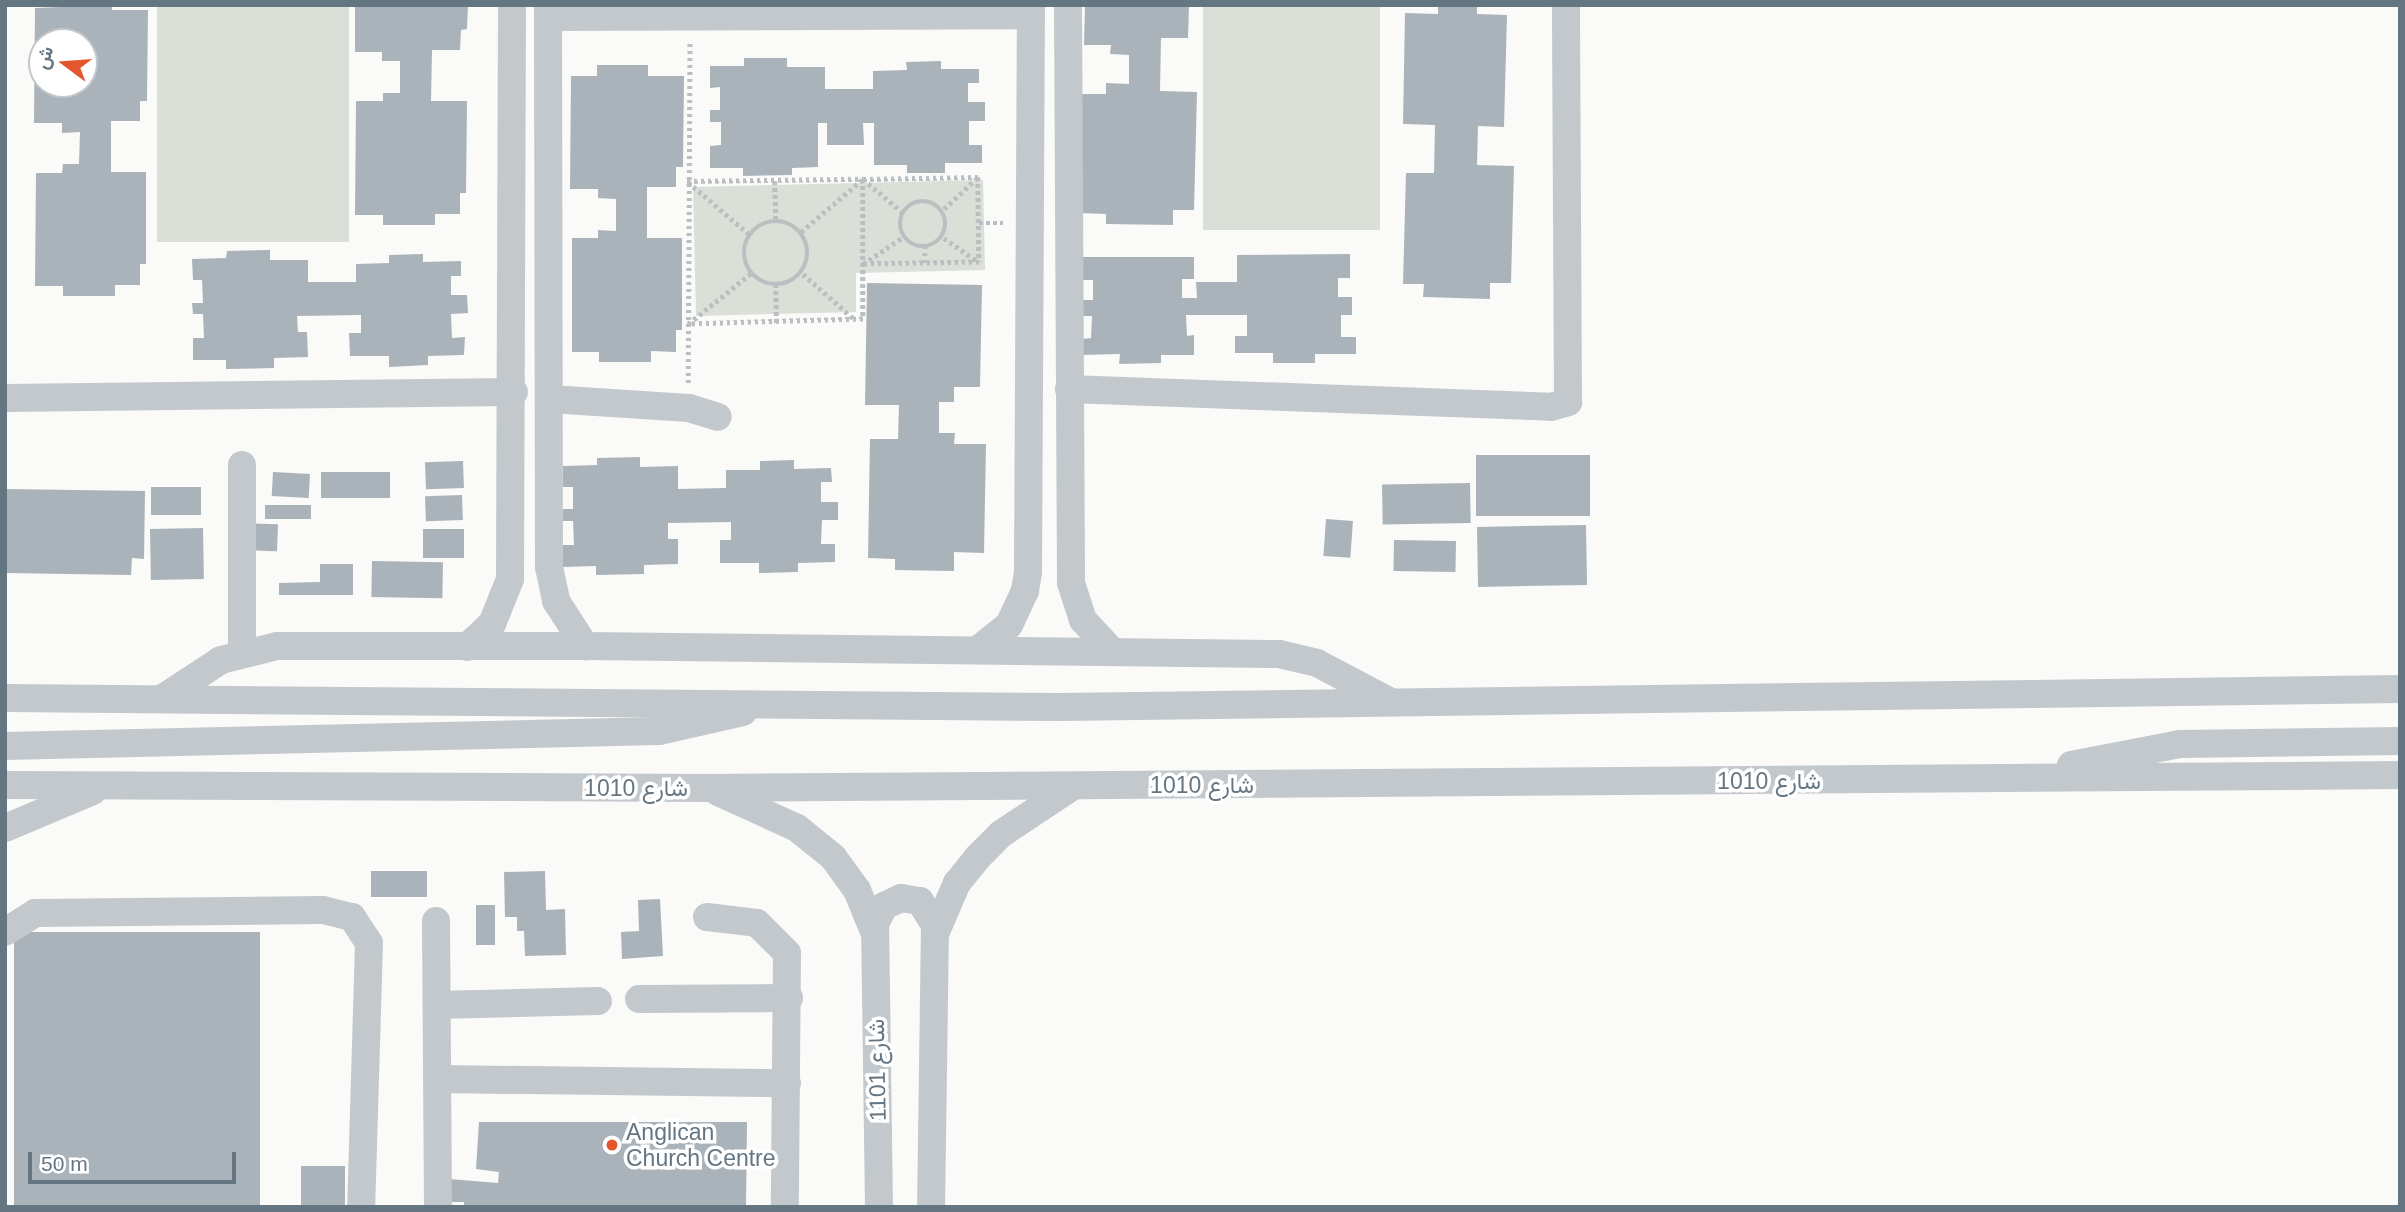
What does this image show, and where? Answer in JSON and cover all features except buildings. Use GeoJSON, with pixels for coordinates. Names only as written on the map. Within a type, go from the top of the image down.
{"type":"FeatureCollection","features":[{"type":"Feature","properties":{"kind":"street"},"geometry":{"type":"LineString","coordinates":[[467,647],[501,610],[510,566],[514,392],[512,5]]}},
{"type":"Feature","properties":{"kind":"street"},"geometry":{"type":"LineString","coordinates":[[1068,5],[1070,563],[1075,602],[1083,620],[1111,650]]}},
{"type":"Feature","properties":{"kind":"street"},"geometry":{"type":"LineString","coordinates":[[1069,389],[1550,407],[1568,402],[1566,5]]}},
{"type":"Feature","properties":{"kind":"street"},"geometry":{"type":"LineString","coordinates":[[585,646],[556,601],[549,567],[548,11],[691,16],[1031,10],[1028,557],[1019,609],[1002,632],[979,649]]}},
{"type":"Feature","properties":{"kind":"street"},"geometry":{"type":"LineString","coordinates":[[5,398],[514,392]]}},
{"type":"Feature","properties":{"kind":"street"},"geometry":{"type":"LineString","coordinates":[[550,400],[689,408],[718,417]]}},
{"type":"Feature","properties":{"kind":"street"},"geometry":{"type":"LineString","coordinates":[[242,465],[243,652]]}},
{"type":"Feature","properties":{"kind":"street"},"geometry":{"type":"LineString","coordinates":[[1028,557],[1047,573],[1070,563]]}},
{"type":"Feature","properties":{"kind":"street"},"geometry":{"type":"LineString","coordinates":[[510,566],[526,571],[549,567]]}},
{"type":"Feature","properties":{"kind":"street"},"geometry":{"type":"LineString","coordinates":[[163,698],[200,670],[243,652],[277,646],[585,646],[1279,654],[1317,663],[1388,700]]}},
{"type":"Feature","properties":{"kind":"street"},"geometry":{"type":"LineString","coordinates":[[5,676],[62,699]]}},
{"type":"Feature","properties":{"kind":"street"},"geometry":{"type":"LineString","coordinates":[[5,698],[1059,707],[1388,700],[2400,689]]}},
{"type":"Feature","properties":{"kind":"street"},"geometry":{"type":"LineString","coordinates":[[5,746],[659,731],[707,722],[765,703]]}},
{"type":"Feature","properties":{"kind":"street"},"geometry":{"type":"LineString","coordinates":[[1999,779],[2180,744],[2400,741]]}},
{"type":"Feature","properties":{"kind":"street","name":"شارع 1010"},"geometry":{"type":"LineString","coordinates":[[5,785],[710,788],[2400,775]]}},
{"type":"Feature","properties":{"kind":"street"},"geometry":{"type":"LineString","coordinates":[[5,828],[103,786]]}},
{"type":"Feature","properties":{"kind":"street","name":"شارع 1101"},"geometry":{"type":"LineString","coordinates":[[934,934],[957,883],[977,858],[1001,834],[1073,786]]}},
{"type":"Feature","properties":{"kind":"street","name":"شارع 1101"},"geometry":{"type":"LineString","coordinates":[[710,788],[797,828],[832,857],[857,890],[875,934]]}},
{"type":"Feature","properties":{"kind":"street","name":"شارع 1101"},"geometry":{"type":"LineString","coordinates":[[879,1207],[875,934],[884,906],[901,898],[927,907],[934,934],[931,1207]]}},
{"type":"Feature","properties":{"kind":"street"},"geometry":{"type":"LineString","coordinates":[[5,932],[35,913],[323,910],[352,917],[369,943],[361,1207]]}},
{"type":"Feature","properties":{"kind":"street"},"geometry":{"type":"LineString","coordinates":[[707,917],[757,923],[779,941],[787,953],[789,998],[785,1207]]}},
{"type":"Feature","properties":{"kind":"street"},"geometry":{"type":"LineString","coordinates":[[436,921],[438,1207]]}},
{"type":"Feature","properties":{"kind":"street"},"geometry":{"type":"LineString","coordinates":[[639,999],[789,998]]}},
{"type":"Feature","properties":{"kind":"street"},"geometry":{"type":"LineString","coordinates":[[437,1005],[598,1001]]}},
{"type":"Feature","properties":{"kind":"street"},"geometry":{"type":"LineString","coordinates":[[437,1079],[788,1083]]}},
{"type":"Feature","properties":{"kind":"path"},"geometry":{"type":"LineString","coordinates":[[689,408],[687,181],[691,16]]}},
{"type":"Feature","properties":{"kind":"path"},"geometry":{"type":"LineString","coordinates":[[687,181],[978,177]]}},
{"type":"Feature","properties":{"kind":"path"},"geometry":{"type":"LineString","coordinates":[[944,238],[944,209],[978,177]]}},
{"type":"Feature","properties":{"kind":"path"},"geometry":{"type":"LineString","coordinates":[[978,177],[979,262]]}},
{"type":"Feature","properties":{"kind":"path"},"geometry":{"type":"LineString","coordinates":[[688,324],[863,320],[863,179]]}},
{"type":"Feature","properties":{"kind":"path"},"geometry":{"type":"LineString","coordinates":[[863,179],[902,212],[903,237]]}},
{"type":"Feature","properties":{"kind":"path"},"geometry":{"type":"LineString","coordinates":[[801,232],[863,179]]}},
{"type":"Feature","properties":{"kind":"path"},"geometry":{"type":"LineString","coordinates":[[687,181],[749,234]]}},
{"type":"Feature","properties":{"kind":"path"},"geometry":{"type":"LineString","coordinates":[[775,181],[776,222]]}},
{"type":"Feature","properties":{"kind":"path"},"geometry":{"type":"LineString","coordinates":[[902,212],[916,202],[944,209]]}},
{"type":"Feature","properties":{"kind":"path"},"geometry":{"type":"LineString","coordinates":[[749,234],[776,222],[801,232],[808,250],[803,274],[792,282],[776,284],[750,274]]}},
{"type":"Feature","properties":{"kind":"path"},"geometry":{"type":"LineString","coordinates":[[749,234],[744,253],[750,274]]}},
{"type":"Feature","properties":{"kind":"path"},"geometry":{"type":"LineString","coordinates":[[863,264],[903,237]]}},
{"type":"Feature","properties":{"kind":"path"},"geometry":{"type":"LineString","coordinates":[[903,237],[925,246],[944,238]]}},
{"type":"Feature","properties":{"kind":"path"},"geometry":{"type":"LineString","coordinates":[[944,238],[979,262]]}},
{"type":"Feature","properties":{"kind":"path"},"geometry":{"type":"LineString","coordinates":[[925,246],[925,262]]}},
{"type":"Feature","properties":{"kind":"path"},"geometry":{"type":"LineString","coordinates":[[863,264],[979,262]]}},
{"type":"Feature","properties":{"kind":"path"},"geometry":{"type":"LineString","coordinates":[[688,324],[750,274]]}},
{"type":"Feature","properties":{"kind":"path"},"geometry":{"type":"LineString","coordinates":[[803,274],[854,320]]}},
{"type":"Feature","properties":{"kind":"path"},"geometry":{"type":"LineString","coordinates":[[776,284],[777,323]]}},
{"type":"Feature","properties":{"kind":"shaded area"},"geometry":{"type":"Polygon","coordinates":[[[157,5],[349,5],[349,242],[157,242],[157,5]]]}},
{"type":"Feature","properties":{"kind":"shaded area"},"geometry":{"type":"Polygon","coordinates":[[[1203,5],[1380,5],[1380,230],[1203,230],[1203,5]]]}},
{"type":"Feature","properties":{"kind":"shaded area"},"geometry":{"type":"Polygon","coordinates":[[[983,180],[985,270],[856,273],[856,312],[696,316],[693,187],[983,180]]]}},
{"type":"Feature","properties":{"kind":"place","name":"Anglican Church Centre"},"geometry":{"type":"Point","coordinates":[612,1145]}}]}
